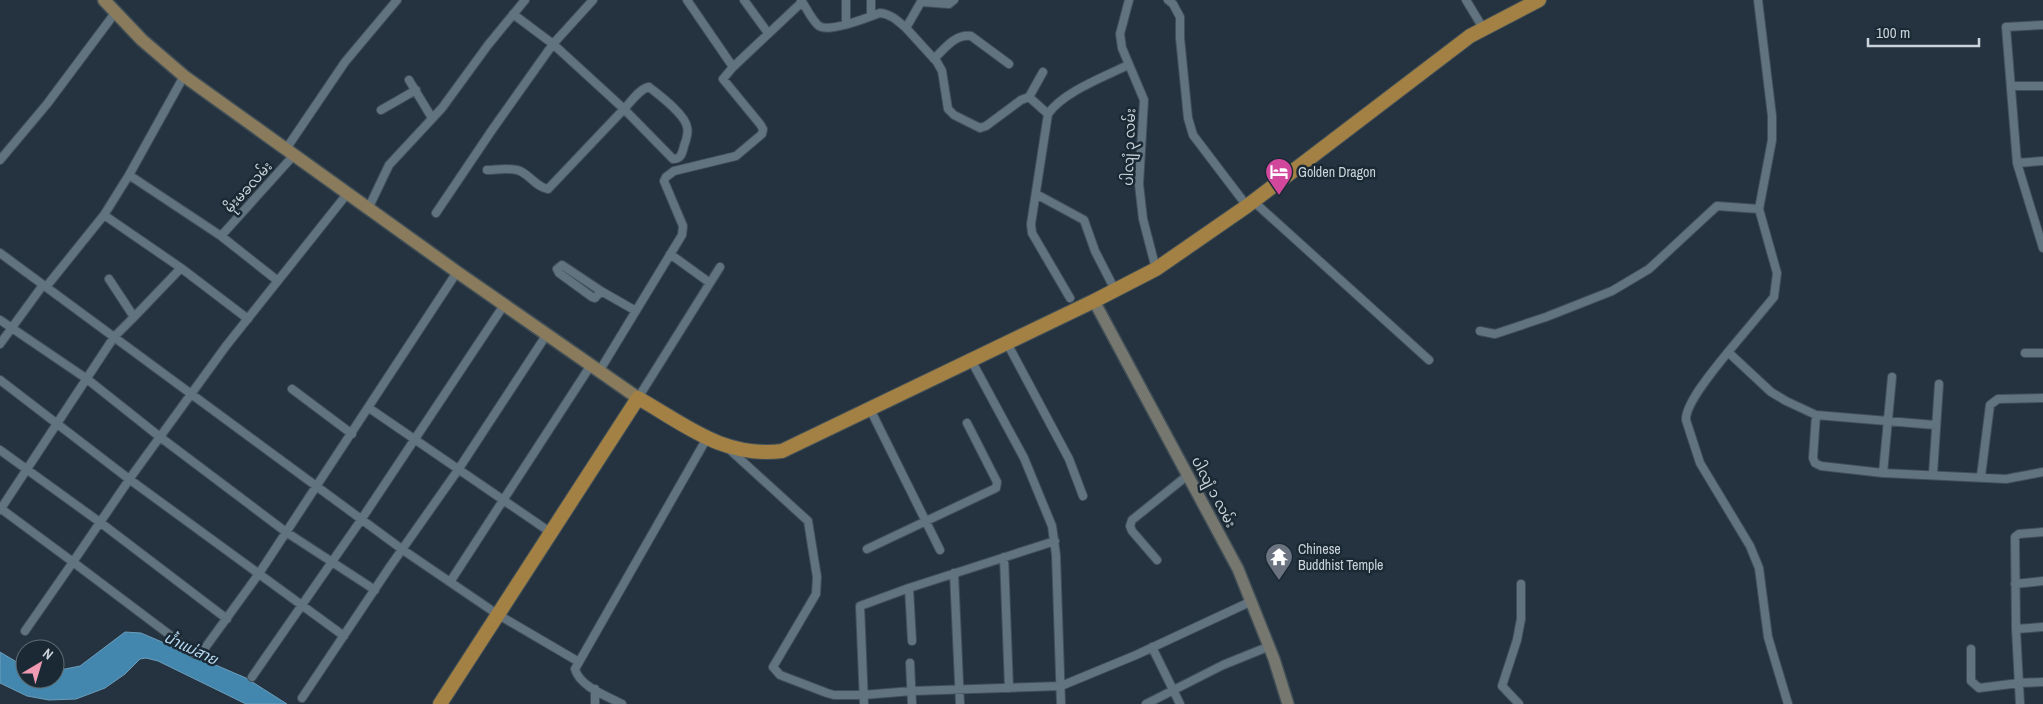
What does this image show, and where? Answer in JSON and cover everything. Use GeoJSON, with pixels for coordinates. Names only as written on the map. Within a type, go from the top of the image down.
{"type":"FeatureCollection","features":[{"type":"Feature","properties":{"kind":"highway"},"geometry":{"type":"LineString","coordinates":[[440,704],[638,398],[707,438],[727,447],[747,452],[782,451],[1094,301],[1156,268],[1250,203],[1483,28],[1539,0]]}},
{"type":"Feature","properties":{"kind":"main road"},"geometry":{"type":"LineString","coordinates":[[104,0],[142,40],[184,76],[368,209],[638,398]]}},
{"type":"Feature","properties":{"kind":"street","name":"မိုးမခလမ်း"},"geometry":{"type":"LineString","coordinates":[[221,236],[290,152],[345,62],[397,0]]}},
{"type":"Feature","properties":{"kind":"street"},"geometry":{"type":"LineString","coordinates":[[368,209],[389,165],[442,108],[488,45],[525,0]]}},
{"type":"Feature","properties":{"kind":"street"},"geometry":{"type":"LineString","coordinates":[[436,213],[553,44],[593,0]]}},
{"type":"Feature","properties":{"kind":"street"},"geometry":{"type":"LineString","coordinates":[[687,0],[733,67]]}},
{"type":"Feature","properties":{"kind":"street"},"geometry":{"type":"LineString","coordinates":[[744,0],[768,34]]}},
{"type":"Feature","properties":{"kind":"street"},"geometry":{"type":"LineString","coordinates":[[846,0],[846,24]]}},
{"type":"Feature","properties":{"kind":"street"},"geometry":{"type":"LineString","coordinates":[[871,0],[871,16]]}},
{"type":"Feature","properties":{"kind":"street"},"geometry":{"type":"LineString","coordinates":[[906,28],[922,1],[949,4],[954,0]]}},
{"type":"Feature","properties":{"kind":"street","name":"ပါလျံ ၃ လမ်း"},"geometry":{"type":"LineString","coordinates":[[1129,0],[1120,34],[1122,48],[1128,65],[1144,100],[1139,184],[1143,219],[1156,268]]}},
{"type":"Feature","properties":{"kind":"street"},"geometry":{"type":"LineString","coordinates":[[1168,0],[1180,17],[1180,38],[1187,108],[1193,135],[1250,203],[1429,360]]}},
{"type":"Feature","properties":{"kind":"street"},"geometry":{"type":"LineString","coordinates":[[1466,0],[1483,28]]}},
{"type":"Feature","properties":{"kind":"street"},"geometry":{"type":"LineString","coordinates":[[1758,0],[1772,116],[1772,140],[1759,209],[1777,273],[1774,297],[1708,377],[1686,414],[1686,420],[1700,462],[1750,546],[1758,568],[1768,637],[1788,704]]}},
{"type":"Feature","properties":{"kind":"street"},"geometry":{"type":"LineString","coordinates":[[666,177],[674,171],[736,156],[762,134],[764,129],[723,79],[733,67],[802,1],[819,25],[824,27],[846,24],[880,13],[886,13],[906,28],[934,59],[942,71],[948,109],[954,115],[980,128],[986,126],[1021,100],[1029,97],[1043,72]]}},
{"type":"Feature","properties":{"kind":"street"},"geometry":{"type":"LineString","coordinates":[[0,160],[47,104],[115,13]]}},
{"type":"Feature","properties":{"kind":"street"},"geometry":{"type":"LineString","coordinates":[[513,14],[553,44],[624,109],[670,157],[678,159]]}},
{"type":"Feature","properties":{"kind":"street"},"geometry":{"type":"LineString","coordinates":[[2043,26],[2006,27],[2017,163],[2043,248]]}},
{"type":"Feature","properties":{"kind":"street"},"geometry":{"type":"LineString","coordinates":[[934,59],[956,38],[965,35],[971,36],[1009,64]]}},
{"type":"Feature","properties":{"kind":"street"},"geometry":{"type":"LineString","coordinates":[[1070,298],[1032,233],[1031,224],[1048,114],[1053,107],[1066,97],[1128,65]]}},
{"type":"Feature","properties":{"kind":"street"},"geometry":{"type":"LineString","coordinates":[[0,344],[104,215],[129,175],[184,76]]}},
{"type":"Feature","properties":{"kind":"street"},"geometry":{"type":"LineString","coordinates":[[409,80],[432,118]]}},
{"type":"Feature","properties":{"kind":"street"},"geometry":{"type":"LineString","coordinates":[[2010,86],[2043,86]]}},
{"type":"Feature","properties":{"kind":"street"},"geometry":{"type":"LineString","coordinates":[[450,582],[503,501],[636,311],[682,235],[683,226],[664,181],[682,156],[688,129],[682,117],[665,101],[649,87],[644,88],[548,189],[541,188],[520,171],[507,169],[487,170]]}},
{"type":"Feature","properties":{"kind":"street"},"geometry":{"type":"LineString","coordinates":[[381,110],[416,90]]}},
{"type":"Feature","properties":{"kind":"street"},"geometry":{"type":"LineString","coordinates":[[1029,97],[1048,114]]}},
{"type":"Feature","properties":{"kind":"street"},"geometry":{"type":"LineString","coordinates":[[2017,163],[2043,161]]}},
{"type":"Feature","properties":{"kind":"street"},"geometry":{"type":"LineString","coordinates":[[129,175],[221,236],[278,281]]}},
{"type":"Feature","properties":{"kind":"street"},"geometry":{"type":"LineString","coordinates":[[25,631],[101,523],[129,479],[248,319],[347,194]]}},
{"type":"Feature","properties":{"kind":"street"},"geometry":{"type":"LineString","coordinates":[[1036,194],[1084,220],[1095,251],[1115,290]]}},
{"type":"Feature","properties":{"kind":"street"},"geometry":{"type":"LineString","coordinates":[[1480,330],[1495,334],[1546,317],[1612,291],[1649,269],[1717,206],[1759,209]]}},
{"type":"Feature","properties":{"kind":"street"},"geometry":{"type":"LineString","coordinates":[[104,215],[181,268],[248,319]]}},
{"type":"Feature","properties":{"kind":"street"},"geometry":{"type":"LineString","coordinates":[[0,253],[403,550],[498,614],[552,648],[579,662]]}},
{"type":"Feature","properties":{"kind":"street"},"geometry":{"type":"LineString","coordinates":[[670,254],[710,283]]}},
{"type":"Feature","properties":{"kind":"street"},"geometry":{"type":"LineString","coordinates":[[600,291],[595,298],[592,297],[559,273],[557,269],[562,265],[600,291],[636,311]]}},
{"type":"Feature","properties":{"kind":"street"},"geometry":{"type":"LineString","coordinates":[[638,398],[720,267]]}},
{"type":"Feature","properties":{"kind":"street"},"geometry":{"type":"LineString","coordinates":[[181,268],[114,337],[0,509],[74,562],[195,654],[202,652],[258,575],[457,272]]}},
{"type":"Feature","properties":{"kind":"street"},"geometry":{"type":"LineString","coordinates":[[109,279],[134,317]]}},
{"type":"Feature","properties":{"kind":"street","name":"ပါလျံ ၁ လမ်း"},"geometry":{"type":"LineString","coordinates":[[1094,301],[1238,568],[1270,646],[1288,704]]}},
{"type":"Feature","properties":{"kind":"street"},"geometry":{"type":"LineString","coordinates":[[252,677],[361,520],[504,304]]}},
{"type":"Feature","properties":{"kind":"street"},"geometry":{"type":"LineString","coordinates":[[0,320],[87,380],[286,532],[375,590]]}},
{"type":"Feature","properties":{"kind":"street"},"geometry":{"type":"LineString","coordinates":[[302,698],[458,470],[547,334]]}},
{"type":"Feature","properties":{"kind":"street"},"geometry":{"type":"LineString","coordinates":[[1006,343],[1069,459],[1083,496]]}},
{"type":"Feature","properties":{"kind":"street"},"geometry":{"type":"LineString","coordinates":[[1728,352],[1771,392],[1816,415],[1935,425]]}},
{"type":"Feature","properties":{"kind":"street"},"geometry":{"type":"LineString","coordinates":[[2025,353],[2043,353]]}},
{"type":"Feature","properties":{"kind":"street"},"geometry":{"type":"LineString","coordinates":[[971,360],[1024,458],[1047,513],[1055,541],[1061,704]]}},
{"type":"Feature","properties":{"kind":"street"},"geometry":{"type":"LineString","coordinates":[[1883,472],[1892,377]]}},
{"type":"Feature","properties":{"kind":"street"},"geometry":{"type":"LineString","coordinates":[[0,380],[129,479],[300,606],[344,636]]}},
{"type":"Feature","properties":{"kind":"street"},"geometry":{"type":"LineString","coordinates":[[1933,474],[1939,384]]}},
{"type":"Feature","properties":{"kind":"street"},"geometry":{"type":"LineString","coordinates":[[292,389],[352,434]]}},
{"type":"Feature","properties":{"kind":"street"},"geometry":{"type":"LineString","coordinates":[[1981,476],[1990,405],[1993,401],[1998,398],[2043,398]]}},
{"type":"Feature","properties":{"kind":"street"},"geometry":{"type":"LineString","coordinates":[[369,408],[550,532]]}},
{"type":"Feature","properties":{"kind":"street"},"geometry":{"type":"LineString","coordinates":[[870,409],[940,550]]}},
{"type":"Feature","properties":{"kind":"street"},"geometry":{"type":"LineString","coordinates":[[1816,415],[1813,458],[1815,463],[1821,466],[1883,472],[2006,478],[2043,472]]}},
{"type":"Feature","properties":{"kind":"street"},"geometry":{"type":"LineString","coordinates":[[867,550],[926,521],[990,493],[996,488],[997,482],[967,423]]}},
{"type":"Feature","properties":{"kind":"street"},"geometry":{"type":"LineString","coordinates":[[622,704],[595,690],[577,675],[576,668],[707,438]]}},
{"type":"Feature","properties":{"kind":"street"},"geometry":{"type":"LineString","coordinates":[[727,447],[808,521],[817,577],[816,594],[773,667],[780,675],[834,695],[864,700],[912,691],[1061,686],[1252,601]]}},
{"type":"Feature","properties":{"kind":"street"},"geometry":{"type":"LineString","coordinates":[[0,450],[101,523],[227,619]]}},
{"type":"Feature","properties":{"kind":"street"},"geometry":{"type":"LineString","coordinates":[[1157,560],[1132,531],[1130,526],[1132,520],[1188,475]]}},
{"type":"Feature","properties":{"kind":"street"},"geometry":{"type":"LineString","coordinates":[[2020,704],[2016,629],[2015,537],[2019,534],[2043,532]]}},
{"type":"Feature","properties":{"kind":"street"},"geometry":{"type":"LineString","coordinates":[[864,700],[860,606],[954,573],[1055,541]]}},
{"type":"Feature","properties":{"kind":"street"},"geometry":{"type":"LineString","coordinates":[[1004,557],[1010,688]]}},
{"type":"Feature","properties":{"kind":"street"},"geometry":{"type":"LineString","coordinates":[[954,573],[960,704]]}},
{"type":"Feature","properties":{"kind":"street"},"geometry":{"type":"LineString","coordinates":[[2015,584],[2043,581]]}},
{"type":"Feature","properties":{"kind":"street"},"geometry":{"type":"LineString","coordinates":[[1519,704],[1502,686],[1517,640],[1521,619],[1521,584]]}},
{"type":"Feature","properties":{"kind":"street"},"geometry":{"type":"LineString","coordinates":[[909,588],[912,641]]}},
{"type":"Feature","properties":{"kind":"street"},"geometry":{"type":"LineString","coordinates":[[2016,629],[2043,627]]}},
{"type":"Feature","properties":{"kind":"street"},"geometry":{"type":"LineString","coordinates":[[1146,704],[1222,665],[1270,646]]}},
{"type":"Feature","properties":{"kind":"street"},"geometry":{"type":"LineString","coordinates":[[1152,647],[1180,704]]}},
{"type":"Feature","properties":{"kind":"street"},"geometry":{"type":"LineString","coordinates":[[1971,649],[1970,676],[1974,685],[1987,688],[2019,682],[2043,682]]}},
{"type":"Feature","properties":{"kind":"street"},"geometry":{"type":"LineString","coordinates":[[910,663],[912,704]]}},
{"type":"Feature","properties":{"kind":"street"},"geometry":{"type":"LineString","coordinates":[[595,690],[595,704]]}},
{"type":"Feature","properties":{"kind":"street"},"geometry":{"type":"LineString","coordinates":[[832,704],[834,695]]}},
{"type":"Feature","properties":{"kind":"water"},"geometry":{"type":"Polygon","coordinates":[[[125,632],[141,633],[246,678],[287,704],[246,704],[158,661],[146,658],[140,659],[125,674],[105,688],[76,699],[49,700],[27,696],[0,683],[0,652],[15,661],[15,689],[65,689],[65,669],[80,666],[125,632]]]}},
{"type":"Feature","properties":{"kind":"place","name":"Golden Dragon"},"geometry":{"type":"Point","coordinates":[1279,196]}},
{"type":"Feature","properties":{"kind":"place","name":"Chinese Buddhist Temple"},"geometry":{"type":"Point","coordinates":[1279,581]}},
{"type":"Feature","properties":{"kind":"water label","name":"น้ำแม่สาย"},"geometry":{"type":"Point","coordinates":[191,648]}}]}
